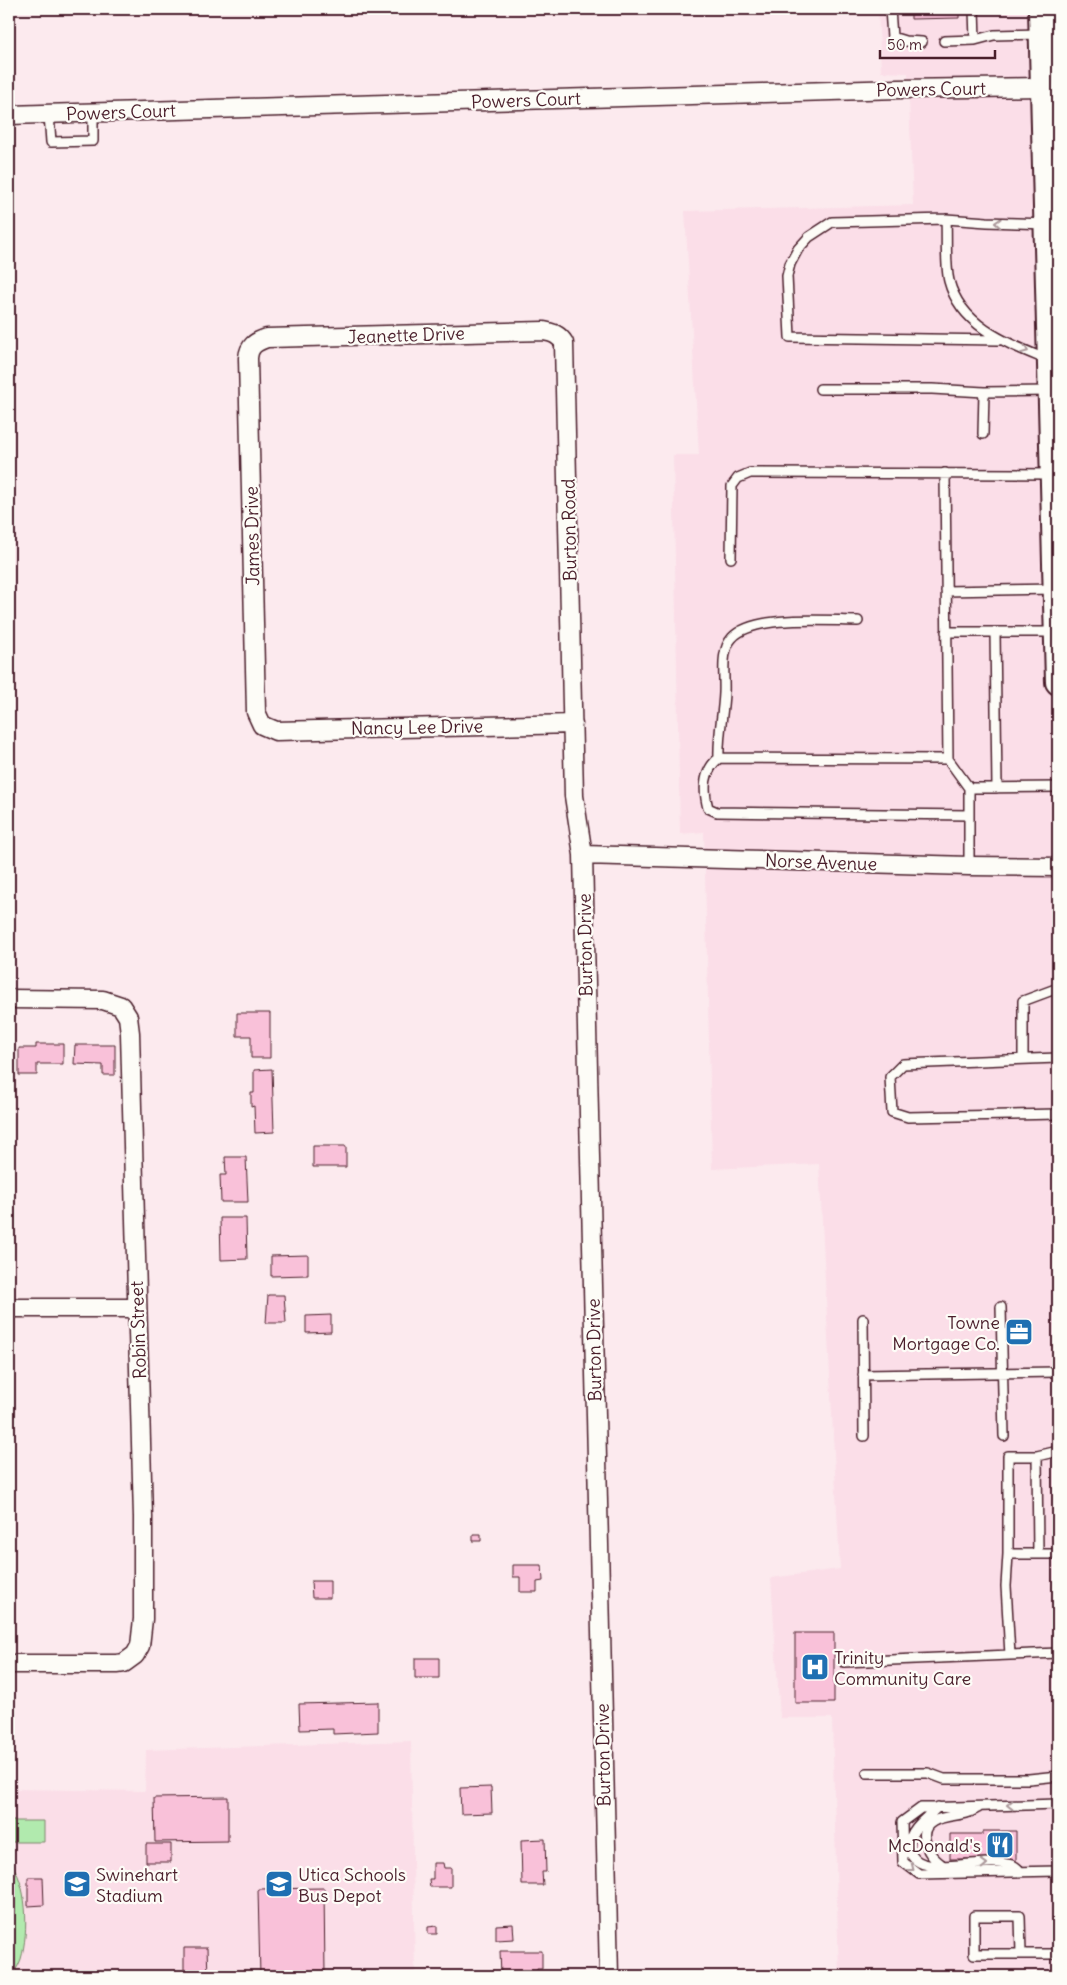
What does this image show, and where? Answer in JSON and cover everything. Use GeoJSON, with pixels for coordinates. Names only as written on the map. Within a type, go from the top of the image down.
{"type":"FeatureCollection","features":[{"type":"Feature","properties":{"kind":"main road"},"geometry":{"type":"LineString","coordinates":[[1041,9],[1047,41],[1043,87],[1051,153],[1047,224],[1053,284],[1054,360],[1050,391],[1055,426],[1053,474],[1057,560],[1058,682]]}},
{"type":"Feature","properties":{"kind":"street","name":"Powers Court"},"geometry":{"type":"LineString","coordinates":[[9,115],[889,89],[1043,87]]}},
{"type":"Feature","properties":{"kind":"street","name":"Jeanette Drive"},"geometry":{"type":"LineString","coordinates":[[252,346],[258,341],[267,338],[544,331],[554,333],[560,337]]}},
{"type":"Feature","properties":{"kind":"street","name":"Burton Road"},"geometry":{"type":"LineString","coordinates":[[560,337],[564,343],[574,724]]}},
{"type":"Feature","properties":{"kind":"street","name":"James Drive"},"geometry":{"type":"LineString","coordinates":[[252,346],[248,358],[256,702],[257,718],[262,725]]}},
{"type":"Feature","properties":{"kind":"street","name":"Nancy Lee Drive"},"geometry":{"type":"LineString","coordinates":[[262,725],[276,731],[574,724]]}},
{"type":"Feature","properties":{"kind":"street","name":"Burton Drive"},"geometry":{"type":"LineString","coordinates":[[574,724],[574,796],[583,855],[609,1976]]}},
{"type":"Feature","properties":{"kind":"street","name":"Norse Avenue"},"geometry":{"type":"LineString","coordinates":[[583,855],[1058,867]]}},
{"type":"Feature","properties":{"kind":"street","name":"Robin Street"},"geometry":{"type":"LineString","coordinates":[[9,999],[104,1000],[121,1006],[128,1017],[144,1517],[144,1619],[140,1646],[135,1655],[124,1663],[116,1664],[9,1664]]}},
{"type":"Feature","properties":{"kind":"street"},"geometry":{"type":"LineString","coordinates":[[9,1308],[138,1308]]}},
{"type":"Feature","properties":{"kind":"lane"},"geometry":{"type":"LineString","coordinates":[[890,9],[892,37],[905,42],[922,42]]}},
{"type":"Feature","properties":{"kind":"lane"},"geometry":{"type":"LineString","coordinates":[[974,9],[975,40]]}},
{"type":"Feature","properties":{"kind":"lane"},"geometry":{"type":"LineString","coordinates":[[944,41],[975,40],[994,35],[1047,41]]}},
{"type":"Feature","properties":{"kind":"lane"},"geometry":{"type":"LineString","coordinates":[[49,114],[51,142],[60,142],[93,141],[93,113]]}},
{"type":"Feature","properties":{"kind":"lane"},"geometry":{"type":"LineString","coordinates":[[1000,340],[790,337],[788,276],[790,264],[798,249],[809,237],[832,222],[946,219],[1047,224]]}},
{"type":"Feature","properties":{"kind":"lane"},"geometry":{"type":"LineString","coordinates":[[946,219],[948,279],[954,296],[962,309],[1000,340],[1054,360]]}},
{"type":"Feature","properties":{"kind":"lane"},"geometry":{"type":"LineString","coordinates":[[820,389],[932,389],[984,392],[1050,391]]}},
{"type":"Feature","properties":{"kind":"lane"},"geometry":{"type":"LineString","coordinates":[[983,434],[984,392]]}},
{"type":"Feature","properties":{"kind":"lane"},"geometry":{"type":"LineString","coordinates":[[731,558],[732,486],[738,478],[750,473],[1053,474]]}},
{"type":"Feature","properties":{"kind":"lane"},"geometry":{"type":"LineString","coordinates":[[945,473],[948,759],[969,788],[970,866]]}},
{"type":"Feature","properties":{"kind":"lane"},"geometry":{"type":"LineString","coordinates":[[946,591],[1057,589]]}},
{"type":"Feature","properties":{"kind":"lane"},"geometry":{"type":"LineString","coordinates":[[719,758],[724,694],[724,655],[731,638],[743,630],[759,624],[779,621],[858,621]]}},
{"type":"Feature","properties":{"kind":"lane"},"geometry":{"type":"LineString","coordinates":[[946,632],[995,632],[1058,622]]}},
{"type":"Feature","properties":{"kind":"lane"},"geometry":{"type":"LineString","coordinates":[[995,632],[997,788]]}},
{"type":"Feature","properties":{"kind":"lane"},"geometry":{"type":"LineString","coordinates":[[948,759],[719,758],[711,764],[706,774],[706,799],[708,808],[717,812],[969,815]]}},
{"type":"Feature","properties":{"kind":"lane"},"geometry":{"type":"LineString","coordinates":[[969,788],[1058,787]]}},
{"type":"Feature","properties":{"kind":"lane"},"geometry":{"type":"LineString","coordinates":[[1023,1059],[1023,1001],[1058,988]]}},
{"type":"Feature","properties":{"kind":"lane"},"geometry":{"type":"LineString","coordinates":[[1058,1058],[903,1064],[890,1077],[892,1112],[908,1117],[1058,1114]]}},
{"type":"Feature","properties":{"kind":"lane"},"geometry":{"type":"LineString","coordinates":[[1001,1307],[1004,1436]]}},
{"type":"Feature","properties":{"kind":"lane"},"geometry":{"type":"LineString","coordinates":[[863,1319],[864,1436]]}},
{"type":"Feature","properties":{"kind":"lane"},"geometry":{"type":"LineString","coordinates":[[864,1375],[1058,1372]]}},
{"type":"Feature","properties":{"kind":"lane"},"geometry":{"type":"LineString","coordinates":[[1010,1655],[1006,1586],[1008,1554],[1008,1456],[1037,1456],[1058,1451]]}},
{"type":"Feature","properties":{"kind":"lane"},"geometry":{"type":"LineString","coordinates":[[1037,1456],[1038,1554]]}},
{"type":"Feature","properties":{"kind":"lane"},"geometry":{"type":"LineString","coordinates":[[1008,1554],[1058,1554]]}},
{"type":"Feature","properties":{"kind":"lane"},"geometry":{"type":"LineString","coordinates":[[844,1662],[1058,1654]]}},
{"type":"Feature","properties":{"kind":"lane"},"geometry":{"type":"LineString","coordinates":[[867,1773],[928,1773],[944,1778],[1058,1776]]}},
{"type":"Feature","properties":{"kind":"lane"},"geometry":{"type":"LineString","coordinates":[[1058,1804],[921,1808],[902,1822],[904,1862],[919,1874],[1058,1871]]}},
{"type":"Feature","properties":{"kind":"lane"},"geometry":{"type":"LineString","coordinates":[[942,1865],[928,1853],[924,1837],[925,1831],[930,1824],[942,1817],[966,1813],[983,1806]]}},
{"type":"Feature","properties":{"kind":"lane"},"geometry":{"type":"LineString","coordinates":[[938,1807],[921,1821],[912,1834],[909,1843],[910,1852],[914,1859],[921,1864],[942,1865],[999,1863],[1014,1865],[1021,1872]]}},
{"type":"Feature","properties":{"kind":"lane"},"geometry":{"type":"LineString","coordinates":[[1021,1954],[1020,1916],[974,1916],[974,1954],[1021,1954],[1058,1954]]}},
{"type":"Feature","properties":{"kind":"shaded area"},"geometry":{"type":"Polygon","coordinates":[[[878,9],[1058,9],[1058,1976],[839,1976],[832,1718],[780,1718],[771,1578],[840,1569],[819,1164],[712,1169],[704,832],[680,834],[673,455],[699,455],[685,211],[913,205],[908,73],[881,72],[878,9]]]}},
{"type":"Feature","properties":{"kind":"shaded area","name":"Utica Schools Bus Depot"},"geometry":{"type":"Polygon","coordinates":[[[411,1741],[415,1976],[9,1976],[9,1789],[145,1791],[146,1750],[411,1741]]]}},
{"type":"Feature","properties":{"kind":"green space"},"geometry":{"type":"Polygon","coordinates":[[[9,1821],[44,1821],[44,1842],[9,1842],[9,1821]]]}},
{"type":"Feature","properties":{"kind":"green space"},"geometry":{"type":"Polygon","coordinates":[[[9,1861],[20,1881],[26,1922],[24,1948],[18,1966],[12,1976],[9,1976],[9,1861]]]}},
{"type":"Feature","properties":{"kind":"building"},"geometry":{"type":"Polygon","coordinates":[[[911,9],[959,9],[959,18],[911,19],[911,9]]]}},
{"type":"Feature","properties":{"kind":"building"},"geometry":{"type":"Polygon","coordinates":[[[237,1013],[270,1013],[270,1058],[251,1058],[251,1036],[237,1036],[237,1013]]]}},
{"type":"Feature","properties":{"kind":"building"},"geometry":{"type":"Polygon","coordinates":[[[36,1044],[63,1044],[63,1064],[37,1064],[37,1075],[19,1075],[19,1048],[36,1048],[36,1044]]]}},
{"type":"Feature","properties":{"kind":"building"},"geometry":{"type":"Polygon","coordinates":[[[9,1045],[13,1045],[13,1066],[9,1066],[9,1045]]]}},
{"type":"Feature","properties":{"kind":"building"},"geometry":{"type":"Polygon","coordinates":[[[75,1045],[115,1045],[115,1075],[103,1075],[103,1065],[74,1064],[75,1045]]]}},
{"type":"Feature","properties":{"kind":"building"},"geometry":{"type":"Polygon","coordinates":[[[272,1069],[274,1132],[255,1133],[254,1106],[251,1107],[251,1093],[254,1093],[254,1070],[272,1069]]]}},
{"type":"Feature","properties":{"kind":"building"},"geometry":{"type":"Polygon","coordinates":[[[313,1146],[346,1146],[346,1167],[313,1167],[313,1146]]]}},
{"type":"Feature","properties":{"kind":"building"},"geometry":{"type":"Polygon","coordinates":[[[225,1157],[246,1157],[248,1202],[221,1202],[220,1175],[226,1175],[225,1157]]]}},
{"type":"Feature","properties":{"kind":"building"},"geometry":{"type":"Polygon","coordinates":[[[220,1218],[246,1218],[247,1259],[221,1260],[220,1218]]]}},
{"type":"Feature","properties":{"kind":"building"},"geometry":{"type":"Polygon","coordinates":[[[308,1255],[308,1275],[271,1276],[271,1256],[308,1255]]]}},
{"type":"Feature","properties":{"kind":"building"},"geometry":{"type":"Polygon","coordinates":[[[268,1295],[284,1295],[286,1323],[266,1323],[268,1295]]]}},
{"type":"Feature","properties":{"kind":"building"},"geometry":{"type":"Polygon","coordinates":[[[331,1315],[331,1332],[306,1333],[306,1316],[331,1315]]]}},
{"type":"Feature","properties":{"kind":"building"},"geometry":{"type":"Polygon","coordinates":[[[473,1534],[481,1534],[481,1541],[473,1541],[473,1534]]]}},
{"type":"Feature","properties":{"kind":"building"},"geometry":{"type":"Polygon","coordinates":[[[513,1565],[542,1565],[543,1581],[537,1582],[537,1592],[520,1592],[520,1577],[513,1577],[513,1565]]]}},
{"type":"Feature","properties":{"kind":"building"},"geometry":{"type":"Polygon","coordinates":[[[311,1581],[330,1581],[330,1598],[312,1598],[311,1581]]]}},
{"type":"Feature","properties":{"kind":"building"},"geometry":{"type":"Polygon","coordinates":[[[795,1633],[834,1633],[834,1703],[795,1703],[795,1633]]]}},
{"type":"Feature","properties":{"kind":"building"},"geometry":{"type":"Polygon","coordinates":[[[415,1658],[439,1658],[439,1678],[415,1678],[415,1658]]]}},
{"type":"Feature","properties":{"kind":"building"},"geometry":{"type":"Polygon","coordinates":[[[378,1702],[378,1732],[333,1734],[333,1729],[300,1730],[299,1704],[378,1702]]]}},
{"type":"Feature","properties":{"kind":"building"},"geometry":{"type":"Polygon","coordinates":[[[491,1787],[492,1813],[461,1814],[460,1788],[491,1787]]]}},
{"type":"Feature","properties":{"kind":"building"},"geometry":{"type":"Polygon","coordinates":[[[228,1797],[228,1841],[155,1842],[154,1798],[228,1797]]]}},
{"type":"Feature","properties":{"kind":"building"},"geometry":{"type":"Polygon","coordinates":[[[983,1831],[1016,1831],[1016,1861],[950,1859],[950,1834],[983,1834],[983,1831]]]}},
{"type":"Feature","properties":{"kind":"building"},"geometry":{"type":"Polygon","coordinates":[[[545,1839],[546,1872],[542,1872],[543,1885],[522,1885],[521,1840],[545,1839]]]}},
{"type":"Feature","properties":{"kind":"building"},"geometry":{"type":"Polygon","coordinates":[[[146,1844],[171,1844],[171,1862],[146,1862],[146,1844]]]}},
{"type":"Feature","properties":{"kind":"building"},"geometry":{"type":"Polygon","coordinates":[[[433,1863],[443,1863],[444,1868],[451,1868],[451,1887],[430,1887],[429,1879],[433,1879],[433,1863]]]}},
{"type":"Feature","properties":{"kind":"building"},"geometry":{"type":"Polygon","coordinates":[[[28,1877],[43,1877],[44,1905],[28,1906],[28,1877]]]}},
{"type":"Feature","properties":{"kind":"building"},"geometry":{"type":"Polygon","coordinates":[[[324,1888],[325,1976],[260,1976],[258,1889],[324,1888]]]}},
{"type":"Feature","properties":{"kind":"building"},"geometry":{"type":"Polygon","coordinates":[[[513,1924],[514,1939],[496,1940],[496,1925],[513,1924]]]}},
{"type":"Feature","properties":{"kind":"building"},"geometry":{"type":"Polygon","coordinates":[[[437,1926],[437,1934],[428,1934],[428,1927],[437,1926]]]}},
{"type":"Feature","properties":{"kind":"building"},"geometry":{"type":"Polygon","coordinates":[[[184,1948],[207,1948],[208,1976],[184,1976],[184,1948]]]}},
{"type":"Feature","properties":{"kind":"building"},"geometry":{"type":"Polygon","coordinates":[[[500,1951],[542,1951],[542,1969],[537,1969],[537,1976],[501,1976],[500,1951]]]}},
{"type":"Feature","properties":{"kind":"place","name":"Towne Mortgage Co."},"geometry":{"type":"Point","coordinates":[1019,1332]}},
{"type":"Feature","properties":{"kind":"place","name":"Trinity Community Care"},"geometry":{"type":"Point","coordinates":[815,1667]}},
{"type":"Feature","properties":{"kind":"place","name":"McDonald's"},"geometry":{"type":"Point","coordinates":[1000,1845]}},
{"type":"Feature","properties":{"kind":"place","name":"Swinehart Stadium"},"geometry":{"type":"Point","coordinates":[77,1884]}},
{"type":"Feature","properties":{"kind":"place","name":"Utica Schools Bus Depot"},"geometry":{"type":"Point","coordinates":[279,1884]}}]}
